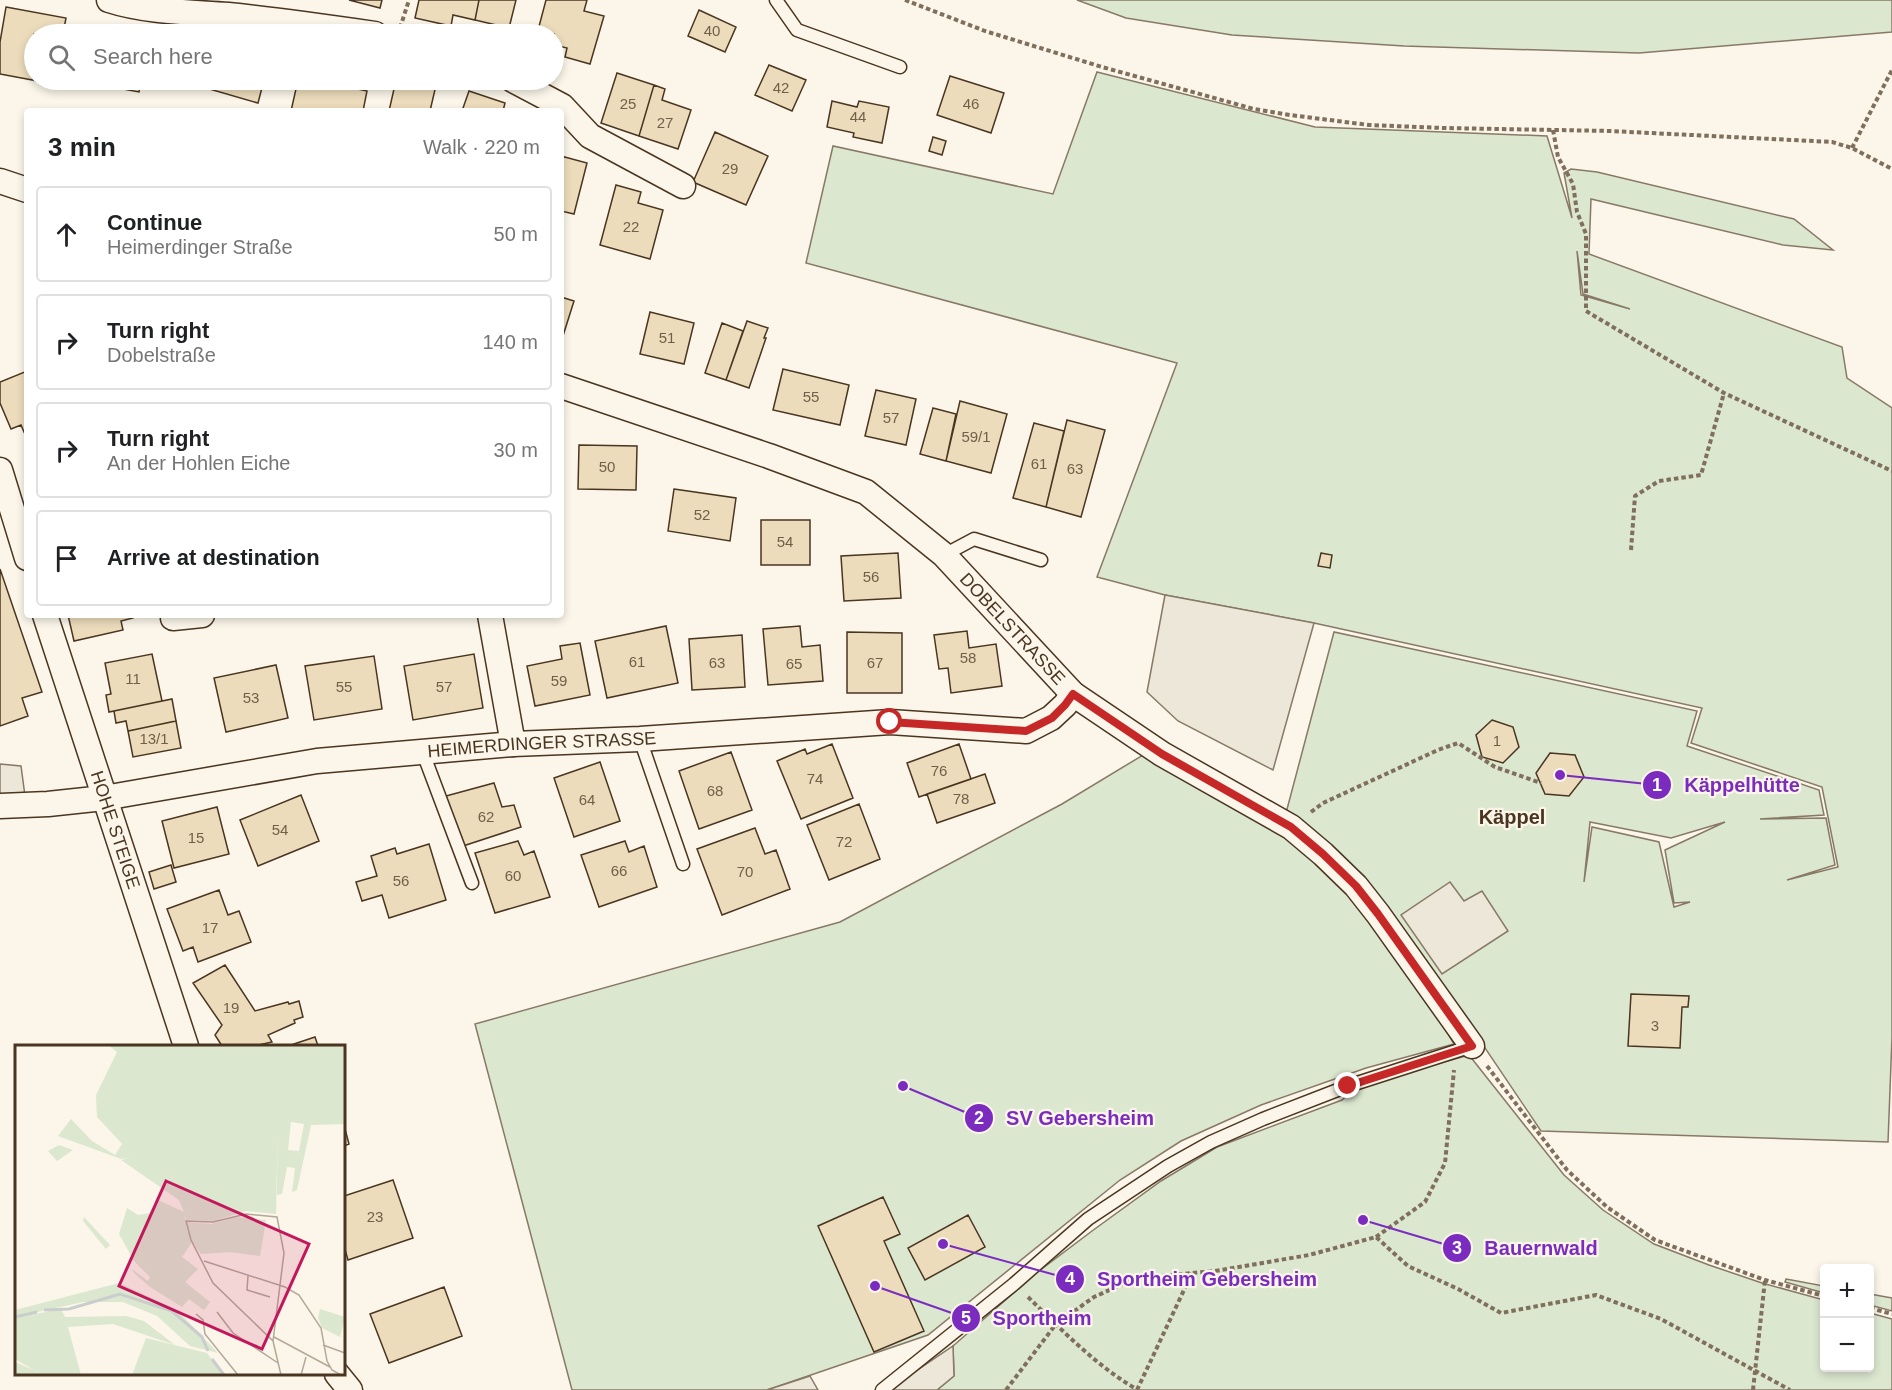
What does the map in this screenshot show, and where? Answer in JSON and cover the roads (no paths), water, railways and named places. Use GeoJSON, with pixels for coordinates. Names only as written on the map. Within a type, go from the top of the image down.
{"type":"FeatureCollection","features":[{"type":"Feature","properties":{"kind":"street"},"geometry":{"type":"LineString","coordinates":[[109,0],[121,4],[160,5],[306,24]]}},
{"type":"Feature","properties":{"kind":"street"},"geometry":{"type":"LineString","coordinates":[[532,90],[564,108]]}},
{"type":"Feature","properties":{"kind":"street"},"geometry":{"type":"LineString","coordinates":[[564,108],[590,136],[683,186]]}},
{"type":"Feature","properties":{"kind":"street"},"geometry":{"type":"LineString","coordinates":[[0,181],[24,189]]}},
{"type":"Feature","properties":{"kind":"street","name":"DOBELSTRASSE"},"geometry":{"type":"LineString","coordinates":[[564,387],[769,456],[866,492],[944,555],[1073,694],[1162,754],[1291,827],[1323,854],[1356,886],[1378,914],[1464,1049]]}},
{"type":"Feature","properties":{"kind":"street"},"geometry":{"type":"LineString","coordinates":[[0,470],[24,548]]}},
{"type":"Feature","properties":{"kind":"street","name":"HOHE STEIGE"},"geometry":{"type":"LineString","coordinates":[[46,618],[185,1045]]}},
{"type":"Feature","properties":{"kind":"street"},"geometry":{"type":"LineString","coordinates":[[491,618],[513,744]]}},
{"type":"Feature","properties":{"kind":"street","name":"HEIMERDINGER STRASSE"},"geometry":{"type":"LineString","coordinates":[[0,806],[104,798],[317,761],[513,744],[640,739],[890,722],[1026,731],[1052,718],[1073,694]]}},
{"type":"Feature","properties":{"kind":"street"},"geometry":{"type":"LineString","coordinates":[[338,1375],[350,1390]]}},
{"type":"Feature","properties":{"kind":"lane"},"geometry":{"type":"LineString","coordinates":[[776,0],[797,30],[900,68]]}},
{"type":"Feature","properties":{"kind":"lane"},"geometry":{"type":"LineString","coordinates":[[944,555],[974,539],[1041,560]]}},
{"type":"Feature","properties":{"kind":"lane"},"geometry":{"type":"LineString","coordinates":[[640,739],[683,864]]}},
{"type":"Feature","properties":{"kind":"lane"},"geometry":{"type":"LineString","coordinates":[[423,753],[472,883]]}},
{"type":"Feature","properties":{"kind":"lane"},"geometry":{"type":"LineString","coordinates":[[882,1390],[1014,1284],[1088,1219],[1168,1166],[1211,1142],[1263,1119],[1348,1086],[1464,1049]]}},
{"type":"Feature","properties":{"kind":"place","name":"Käppelhütte"},"geometry":{"type":"Point","coordinates":[1560,775]}},
{"type":"Feature","properties":{"kind":"place","name":"SV Gebersheim"},"geometry":{"type":"Point","coordinates":[903,1086]}},
{"type":"Feature","properties":{"kind":"place","name":"Bauernwald"},"geometry":{"type":"Point","coordinates":[1363,1220]}},
{"type":"Feature","properties":{"kind":"place","name":"Sportheim Gebersheim"},"geometry":{"type":"Point","coordinates":[943,1244]}},
{"type":"Feature","properties":{"kind":"place","name":"Sportheim"},"geometry":{"type":"Point","coordinates":[875,1286]}},
{"type":"Feature","properties":{"kind":"district","name":"Käppel"},"geometry":{"type":"Point","coordinates":[1512,817]}}]}
